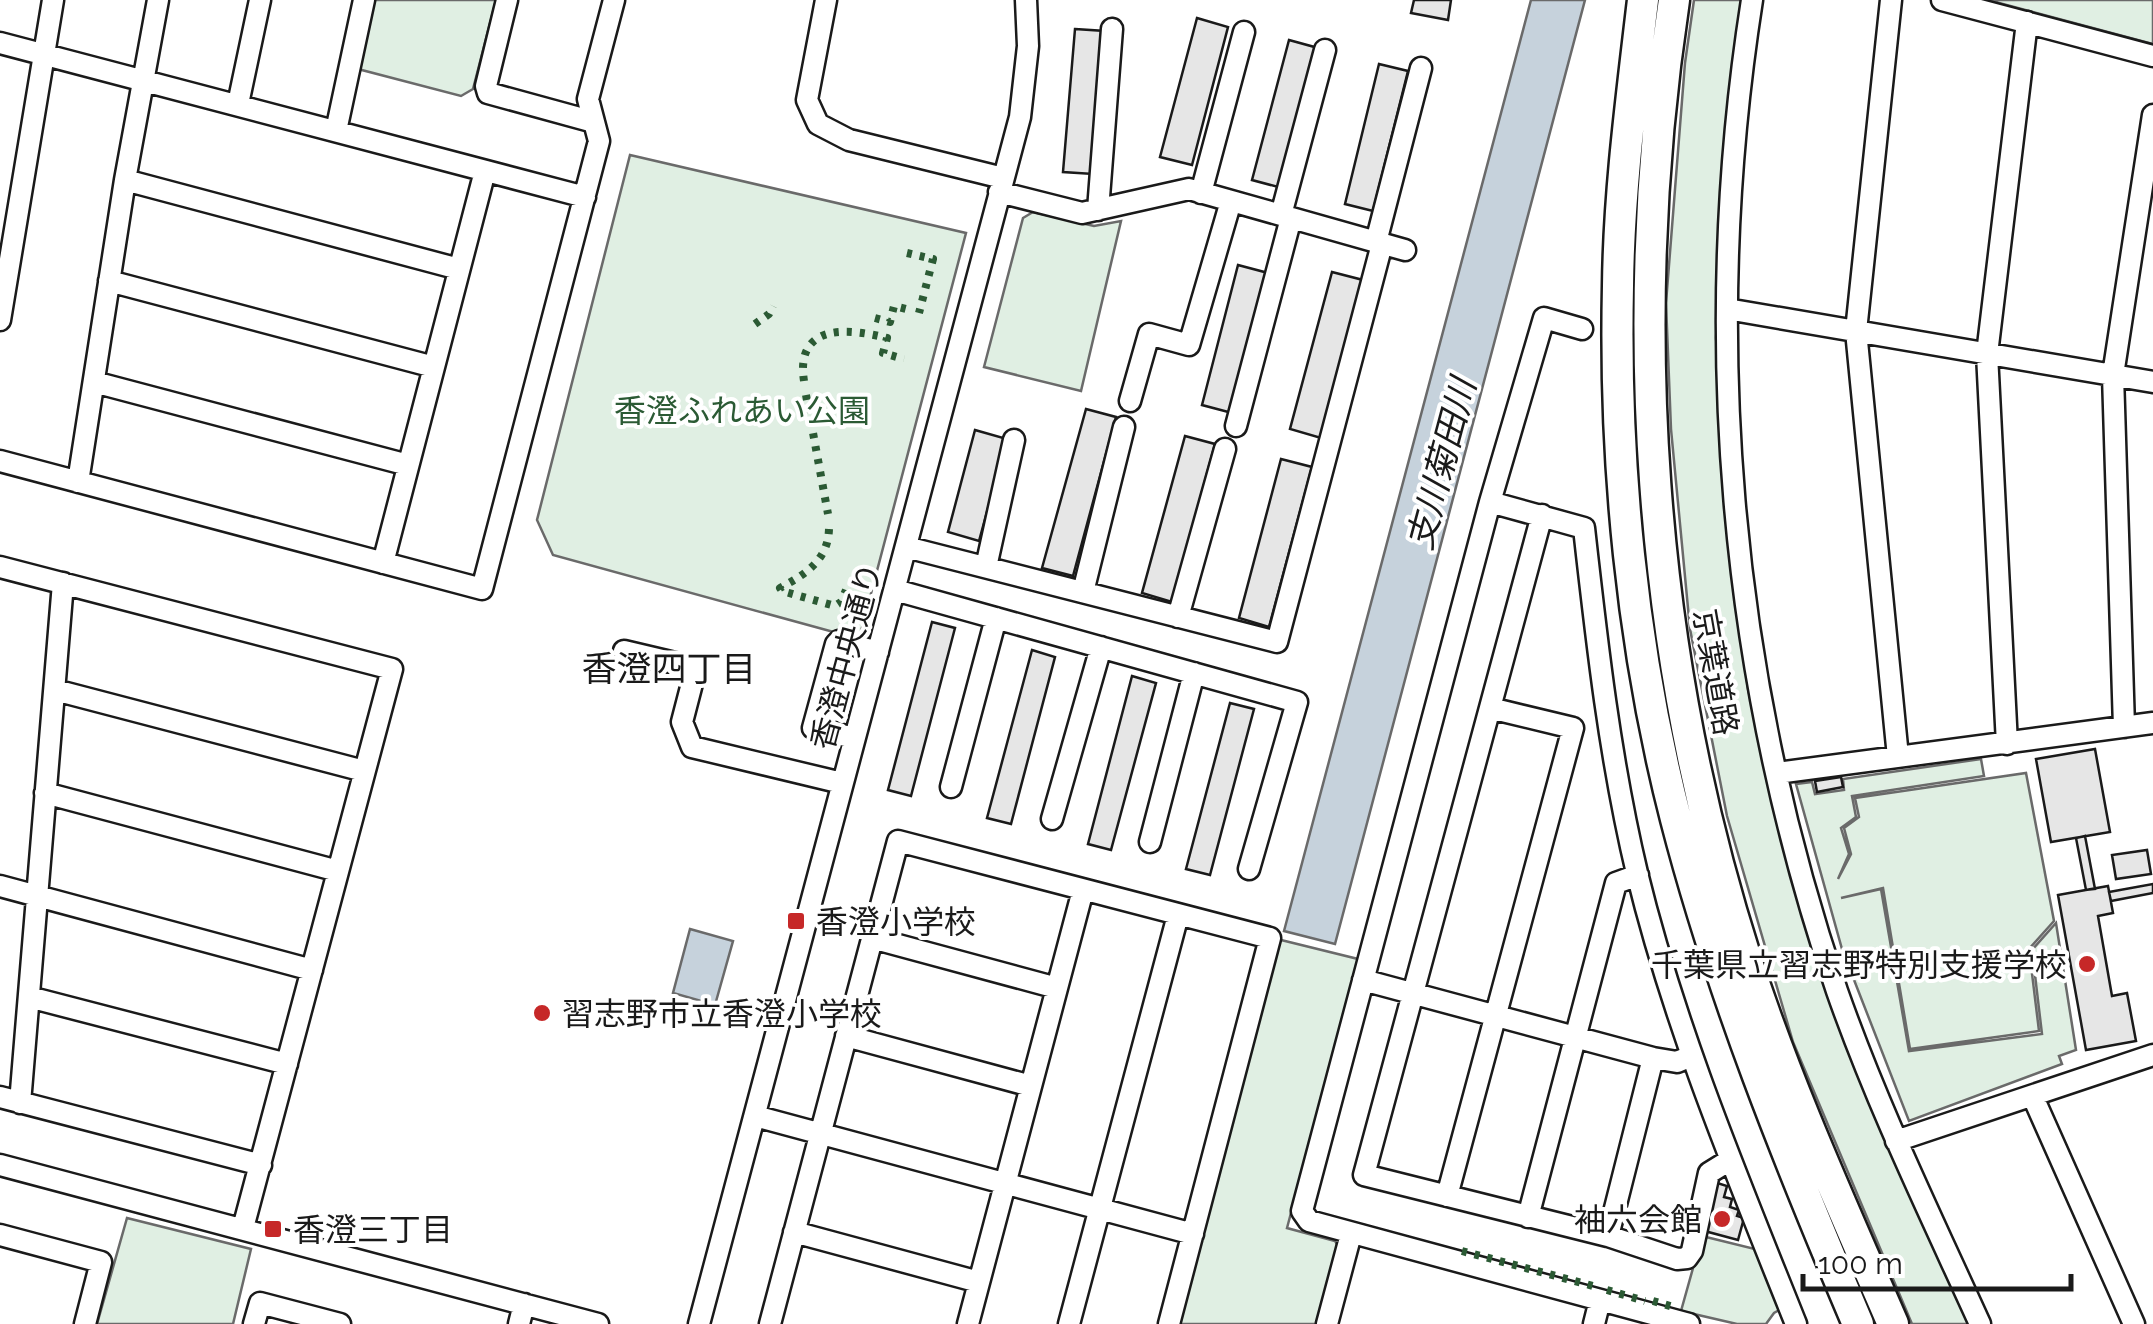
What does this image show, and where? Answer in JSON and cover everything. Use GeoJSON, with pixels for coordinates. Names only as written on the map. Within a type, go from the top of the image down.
{"type":"FeatureCollection","features":[{"type":"Feature","properties":{"kind":"highway","name":"京葉道路"},"geometry":{"type":"LineString","coordinates":[[1643,0],[1623,187],[1618,286],[1626,494],[1644,654],[1676,816],[1731,1005],[1858,1324]]}},
{"type":"Feature","properties":{"kind":"highway","name":"京葉道路"},"geometry":{"type":"LineString","coordinates":[[1674,0],[1658,123],[1649,297],[1654,460],[1672,632],[1702,786],[1746,958],[1812,1135],[1893,1324]]}},
{"type":"Feature","properties":{"kind":"street"},"geometry":{"type":"LineString","coordinates":[[0,320],[53,0]]}},
{"type":"Feature","properties":{"kind":"street"},"geometry":{"type":"LineString","coordinates":[[78,482],[125,180],[158,0]]}},
{"type":"Feature","properties":{"kind":"street"},"geometry":{"type":"LineString","coordinates":[[238,104],[260,0]]}},
{"type":"Feature","properties":{"kind":"street"},"geometry":{"type":"LineString","coordinates":[[336,131],[364,0]]}},
{"type":"Feature","properties":{"kind":"street"},"geometry":{"type":"LineString","coordinates":[[507,0],[486,86],[488,93],[594,122]]}},
{"type":"Feature","properties":{"kind":"street"},"geometry":{"type":"LineString","coordinates":[[0,461],[482,589],[600,142],[588,99],[614,0]]}},
{"type":"Feature","properties":{"kind":"street"},"geometry":{"type":"LineString","coordinates":[[826,0],[806,100],[818,124],[849,140],[1082,213],[1188,189],[1405,250]]}},
{"type":"Feature","properties":{"kind":"street","name":"香澄中央通り"},"geometry":{"type":"LineString","coordinates":[[699,1324],[1001,185],[1022,99],[1028,46],[1026,0]]}},
{"type":"Feature","properties":{"kind":"street"},"geometry":{"type":"LineString","coordinates":[[1752,0],[1741,70],[1726,309],[1726,384],[1738,536],[1757,682],[1792,841],[1838,994],[1896,1141],[1980,1324]]}},
{"type":"Feature","properties":{"kind":"street"},"geometry":{"type":"LineString","coordinates":[[1891,0],[1856,332],[1898,757]]}},
{"type":"Feature","properties":{"kind":"street"},"geometry":{"type":"LineString","coordinates":[[1942,0],[2153,56]]}},
{"type":"Feature","properties":{"kind":"street"},"geometry":{"type":"LineString","coordinates":[[2007,744],[1987,354],[2027,22]]}},
{"type":"Feature","properties":{"kind":"street"},"geometry":{"type":"LineString","coordinates":[[1098,210],[1112,29]]}},
{"type":"Feature","properties":{"kind":"street"},"geometry":{"type":"LineString","coordinates":[[1200,193],[1244,32]]}},
{"type":"Feature","properties":{"kind":"street"},"geometry":{"type":"LineString","coordinates":[[0,43],[586,197]]}},
{"type":"Feature","properties":{"kind":"street"},"geometry":{"type":"LineString","coordinates":[[1236,426],[1325,50]]}},
{"type":"Feature","properties":{"kind":"street"},"geometry":{"type":"LineString","coordinates":[[906,547],[1277,642],[1421,68]]}},
{"type":"Feature","properties":{"kind":"street"},"geometry":{"type":"LineString","coordinates":[[2124,727],[2113,375],[2153,116]]}},
{"type":"Feature","properties":{"kind":"street"},"geometry":{"type":"LineString","coordinates":[[382,563],[485,171]]}},
{"type":"Feature","properties":{"kind":"street"},"geometry":{"type":"LineString","coordinates":[[125,180],[459,269]]}},
{"type":"Feature","properties":{"kind":"street"},"geometry":{"type":"LineString","coordinates":[[1130,401],[1149,334],[1190,345],[1231,201]]}},
{"type":"Feature","properties":{"kind":"street"},"geometry":{"type":"LineString","coordinates":[[109,280],[434,367]]}},
{"type":"Feature","properties":{"kind":"street"},"geometry":{"type":"LineString","coordinates":[[1726,309],[2153,382]]}},
{"type":"Feature","properties":{"kind":"street"},"geometry":{"type":"LineString","coordinates":[[1582,328],[1544,318],[1490,502],[1302,1211],[1309,1221],[1351,1234],[1688,1324]]}},
{"type":"Feature","properties":{"kind":"street"},"geometry":{"type":"LineString","coordinates":[[94,382],[408,465]]}},
{"type":"Feature","properties":{"kind":"street"},"geometry":{"type":"LineString","coordinates":[[1083,592],[1124,427]]}},
{"type":"Feature","properties":{"kind":"street"},"geometry":{"type":"LineString","coordinates":[[986,567],[1014,440]]}},
{"type":"Feature","properties":{"kind":"street"},"geometry":{"type":"LineString","coordinates":[[1178,617],[1225,449]]}},
{"type":"Feature","properties":{"kind":"street"},"geometry":{"type":"LineString","coordinates":[[1490,502],[1584,528],[1609,734],[1638,876],[1690,1056],[1796,1324]]}},
{"type":"Feature","properties":{"kind":"street"},"geometry":{"type":"LineString","coordinates":[[1542,516],[1364,1175],[1608,1236],[1677,1259],[1687,1258],[1692,1251],[1709,1173],[1730,1160]]}},
{"type":"Feature","properties":{"kind":"street"},"geometry":{"type":"LineString","coordinates":[[0,567],[392,669],[243,1228]]}},
{"type":"Feature","properties":{"kind":"street"},"geometry":{"type":"LineString","coordinates":[[63,583],[29,996],[10,1100],[261,1165]]}},
{"type":"Feature","properties":{"kind":"street"},"geometry":{"type":"LineString","coordinates":[[895,590],[1297,702],[1249,869]]}},
{"type":"Feature","properties":{"kind":"street"},"geometry":{"type":"LineString","coordinates":[[951,787],[996,618]]}},
{"type":"Feature","properties":{"kind":"street"},"geometry":{"type":"LineString","coordinates":[[854,738],[813,728],[836,644],[878,652]]}},
{"type":"Feature","properties":{"kind":"street"},"geometry":{"type":"LineString","coordinates":[[1052,819],[1101,648]]}},
{"type":"Feature","properties":{"kind":"street"},"geometry":{"type":"LineString","coordinates":[[624,651],[696,668],[682,722],[692,747],[842,783]]}},
{"type":"Feature","properties":{"kind":"street"},"geometry":{"type":"LineString","coordinates":[[1150,842],[1194,673]]}},
{"type":"Feature","properties":{"kind":"street"},"geometry":{"type":"LineString","coordinates":[[54,690],[364,772]]}},
{"type":"Feature","properties":{"kind":"street"},"geometry":{"type":"LineString","coordinates":[[1447,1196],[1572,728],[1490,708]]}},
{"type":"Feature","properties":{"kind":"street"},"geometry":{"type":"LineString","coordinates":[[1777,773],[2153,723]]}},
{"type":"Feature","properties":{"kind":"street"},"geometry":{"type":"LineString","coordinates":[[45,793],[338,872]]}},
{"type":"Feature","properties":{"kind":"street"},"geometry":{"type":"LineString","coordinates":[[770,1324],[898,841],[1270,938],[1168,1324]]}},
{"type":"Feature","properties":{"kind":"street"},"geometry":{"type":"LineString","coordinates":[[1528,1216],[1616,883],[1638,876]]}},
{"type":"Feature","properties":{"kind":"street"},"geometry":{"type":"LineString","coordinates":[[0,886],[312,970]]}},
{"type":"Feature","properties":{"kind":"street"},"geometry":{"type":"LineString","coordinates":[[968,1324],[1083,890]]}},
{"type":"Feature","properties":{"kind":"street"},"geometry":{"type":"LineString","coordinates":[[1069,1324],[1178,915]]}},
{"type":"Feature","properties":{"kind":"street"},"geometry":{"type":"LineString","coordinates":[[872,938],[1057,988]]}},
{"type":"Feature","properties":{"kind":"street"},"geometry":{"type":"LineString","coordinates":[[1363,980],[1654,1058],[1677,1062],[1690,1056]]}},
{"type":"Feature","properties":{"kind":"street"},"geometry":{"type":"LineString","coordinates":[[29,996],[287,1064]]}},
{"type":"Feature","properties":{"kind":"street"},"geometry":{"type":"LineString","coordinates":[[846,1036],[1031,1086]]}},
{"type":"Feature","properties":{"kind":"street"},"geometry":{"type":"LineString","coordinates":[[1896,1141],[2153,1054]]}},
{"type":"Feature","properties":{"kind":"street"},"geometry":{"type":"LineString","coordinates":[[1608,1236],[1654,1058]]}},
{"type":"Feature","properties":{"kind":"street"},"geometry":{"type":"LineString","coordinates":[[2033,1097],[2134,1324]]}},
{"type":"Feature","properties":{"kind":"street"},"geometry":{"type":"LineString","coordinates":[[755,1116],[1193,1234]]}},
{"type":"Feature","properties":{"kind":"street"},"geometry":{"type":"LineString","coordinates":[[0,1165],[243,1228],[521,1314],[598,1324]]}},
{"type":"Feature","properties":{"kind":"street"},"geometry":{"type":"LineString","coordinates":[[794,1232],[980,1282]]}},
{"type":"Feature","properties":{"kind":"street"},"geometry":{"type":"LineString","coordinates":[[1327,1324],[1351,1234]]}},
{"type":"Feature","properties":{"kind":"street"},"geometry":{"type":"LineString","coordinates":[[0,1235],[101,1262],[85,1324]]}},
{"type":"Feature","properties":{"kind":"street"},"geometry":{"type":"LineString","coordinates":[[1594,1324],[1600,1300]]}},
{"type":"Feature","properties":{"kind":"street"},"geometry":{"type":"LineString","coordinates":[[254,1324],[260,1302],[340,1324]]}},
{"type":"Feature","properties":{"kind":"green space"},"geometry":{"type":"Polygon","coordinates":[[[374,0],[496,0],[473,89],[461,96],[358,69],[374,0]]]}},
{"type":"Feature","properties":{"kind":"green space"},"geometry":{"type":"Polygon","coordinates":[[[1694,0],[1745,0],[1724,198],[1716,338],[1731,547],[1748,689],[1768,778],[1970,1324],[1912,1324],[1793,1042],[1727,816],[1690,629],[1671,429],[1666,303],[1685,63],[1694,0]]]}},
{"type":"Feature","properties":{"kind":"green space"},"geometry":{"type":"Polygon","coordinates":[[[1988,0],[2153,0],[2153,44],[1988,0]]]}},
{"type":"Feature","properties":{"kind":"green space","name":"香澄ふれあい公園"},"geometry":{"type":"Polygon","coordinates":[[[630,155],[966,233],[859,639],[553,555],[537,520],[630,155]]]}},
{"type":"Feature","properties":{"kind":"green space"},"geometry":{"type":"Polygon","coordinates":[[[1033,212],[1094,226],[1121,221],[1081,391],[984,367],[1023,218],[1033,212]]]}},
{"type":"Feature","properties":{"kind":"green space"},"geometry":{"type":"Polygon","coordinates":[[[1981,759],[1984,776],[1852,796],[1856,817],[1841,828],[1849,854],[1838,879],[1851,854],[1844,828],[1859,817],[1855,798],[2026,773],[2054,921],[2029,949],[2039,1031],[1910,1049],[1883,888],[1841,898],[1881,889],[1909,1051],[2042,1034],[2032,950],[2056,923],[2076,1050],[2059,1056],[2062,1064],[1909,1121],[1842,949],[1796,784],[1812,782],[1815,794],[1844,790],[1843,779],[1981,759]]]}},
{"type":"Feature","properties":{"kind":"green space"},"geometry":{"type":"Polygon","coordinates":[[[1277,939],[1358,959],[1287,1228],[1335,1241],[1339,1248],[1319,1324],[1175,1324],[1277,939]]]}},
{"type":"Feature","properties":{"kind":"green space"},"geometry":{"type":"Polygon","coordinates":[[[127,1218],[251,1249],[233,1324],[97,1324],[127,1218]]]}},
{"type":"Feature","properties":{"kind":"green space"},"geometry":{"type":"Polygon","coordinates":[[[1702,1236],[1759,1250],[1783,1308],[1766,1324],[1737,1324],[1681,1311],[1702,1236]]]}},
{"type":"Feature","properties":{"kind":"water","name":"支川菊田川"},"geometry":{"type":"Polygon","coordinates":[[[1531,0],[1585,0],[1335,944],[1284,931],[1531,0]]]}},
{"type":"Feature","properties":{"kind":"water"},"geometry":{"type":"Polygon","coordinates":[[[690,929],[733,941],[715,1005],[673,993],[690,929]]]}},
{"type":"Feature","properties":{"kind":"building"},"geometry":{"type":"Polygon","coordinates":[[[1414,0],[1451,0],[1448,20],[1411,13],[1414,0]]]}},
{"type":"Feature","properties":{"kind":"building"},"geometry":{"type":"Polygon","coordinates":[[[1197,18],[1228,27],[1192,165],[1160,157],[1197,18]]]}},
{"type":"Feature","properties":{"kind":"building"},"geometry":{"type":"Polygon","coordinates":[[[1075,29],[1105,31],[1093,174],[1063,172],[1075,29]]]}},
{"type":"Feature","properties":{"kind":"building"},"geometry":{"type":"Polygon","coordinates":[[[1289,40],[1318,48],[1282,188],[1252,180],[1289,40]]]}},
{"type":"Feature","properties":{"kind":"building"},"geometry":{"type":"Polygon","coordinates":[[[1379,64],[1408,71],[1373,211],[1345,204],[1379,64]]]}},
{"type":"Feature","properties":{"kind":"building"},"geometry":{"type":"Polygon","coordinates":[[[1238,265],[1268,273],[1232,413],[1202,405],[1238,265]]]}},
{"type":"Feature","properties":{"kind":"building"},"geometry":{"type":"Polygon","coordinates":[[[1332,272],[1363,280],[1321,438],[1290,429],[1332,272]]]}},
{"type":"Feature","properties":{"kind":"building"},"geometry":{"type":"Polygon","coordinates":[[[1086,409],[1116,417],[1073,576],[1042,568],[1086,409]]]}},
{"type":"Feature","properties":{"kind":"building"},"geometry":{"type":"Polygon","coordinates":[[[975,430],[1007,439],[979,541],[948,532],[975,430]]]}},
{"type":"Feature","properties":{"kind":"building"},"geometry":{"type":"Polygon","coordinates":[[[1185,436],[1215,444],[1172,602],[1142,593],[1185,436]]]}},
{"type":"Feature","properties":{"kind":"building"},"geometry":{"type":"Polygon","coordinates":[[[1281,459],[1312,467],[1269,627],[1239,618],[1281,459]]]}},
{"type":"Feature","properties":{"kind":"building"},"geometry":{"type":"Polygon","coordinates":[[[932,622],[955,628],[911,796],[888,790],[932,622]]]}},
{"type":"Feature","properties":{"kind":"building"},"geometry":{"type":"Polygon","coordinates":[[[1032,650],[1055,657],[1011,824],[987,818],[1032,650]]]}},
{"type":"Feature","properties":{"kind":"building"},"geometry":{"type":"Polygon","coordinates":[[[1132,676],[1156,683],[1111,850],[1088,844],[1132,676]]]}},
{"type":"Feature","properties":{"kind":"building"},"geometry":{"type":"Polygon","coordinates":[[[1230,703],[1254,709],[1210,875],[1186,869],[1230,703]]]}},
{"type":"Feature","properties":{"kind":"building"},"geometry":{"type":"Polygon","coordinates":[[[2095,749],[2110,832],[2051,842],[2036,759],[2095,749]]]}},
{"type":"Feature","properties":{"kind":"building"},"geometry":{"type":"Polygon","coordinates":[[[1841,777],[1843,787],[1817,792],[1815,781],[1841,777]]]}},
{"type":"Feature","properties":{"kind":"building"},"geometry":{"type":"Polygon","coordinates":[[[2085,836],[2095,889],[2086,890],[2076,838],[2085,836]]]}},
{"type":"Feature","properties":{"kind":"building"},"geometry":{"type":"Polygon","coordinates":[[[2147,850],[2151,874],[2116,879],[2112,855],[2147,850]]]}},
{"type":"Feature","properties":{"kind":"building"},"geometry":{"type":"Polygon","coordinates":[[[2153,884],[2153,893],[2111,901],[2109,892],[2153,884]]]}},
{"type":"Feature","properties":{"kind":"building"},"geometry":{"type":"Polygon","coordinates":[[[2108,886],[2113,913],[2098,916],[2112,996],[2127,993],[2136,1041],[2086,1050],[2058,895],[2108,886]]]}},
{"type":"Feature","properties":{"kind":"building"},"geometry":{"type":"Polygon","coordinates":[[[1714,1182],[1727,1186],[1724,1197],[1732,1199],[1730,1207],[1739,1210],[1737,1216],[1744,1218],[1738,1240],[1701,1230],[1714,1182]]]}},
{"type":"Feature","properties":{"kind":"hedge"},"geometry":{"type":"LineString","coordinates":[[907,253],[933,259],[919,313]]}},
{"type":"Feature","properties":{"kind":"hedge"},"geometry":{"type":"LineString","coordinates":[[755,324],[773,306]]}},
{"type":"Feature","properties":{"kind":"hedge"},"geometry":{"type":"LineString","coordinates":[[875,318],[890,322],[894,306],[906,309]]}},
{"type":"Feature","properties":{"kind":"hedge"},"geometry":{"type":"LineString","coordinates":[[804,381],[803,362],[808,348],[828,334],[856,332],[887,338],[883,353],[904,359]]}},
{"type":"Feature","properties":{"kind":"hedge"},"geometry":{"type":"LineString","coordinates":[[806,395],[828,514]]}},
{"type":"Feature","properties":{"kind":"hedge"},"geometry":{"type":"LineString","coordinates":[[829,529],[820,558],[780,588],[835,606],[846,590]]}},
{"type":"Feature","properties":{"kind":"hedge"},"geometry":{"type":"LineString","coordinates":[[1462,1251],[1597,1287]]}},
{"type":"Feature","properties":{"kind":"hedge"},"geometry":{"type":"LineString","coordinates":[[1607,1290],[1645,1301]]}},
{"type":"Feature","properties":{"kind":"hedge"},"geometry":{"type":"LineString","coordinates":[[1653,1301],[1677,1308]]}},
{"type":"Feature","properties":{"kind":"place","name":"香澄小学校"},"geometry":{"type":"Point","coordinates":[796,921]}},
{"type":"Feature","properties":{"kind":"place","name":"千葉県立習志野特別支援学校"},"geometry":{"type":"Point","coordinates":[2087,964]}},
{"type":"Feature","properties":{"kind":"place","name":"習志野市立香澄小学校"},"geometry":{"type":"Point","coordinates":[542,1013]}},
{"type":"Feature","properties":{"kind":"place","name":"袖六会館"},"geometry":{"type":"Point","coordinates":[1722,1219]}},
{"type":"Feature","properties":{"kind":"place","name":"香澄三丁目"},"geometry":{"type":"Point","coordinates":[273,1229]}},
{"type":"Feature","properties":{"kind":"district","name":"香澄四丁目"},"geometry":{"type":"Point","coordinates":[669,668]}}]}
